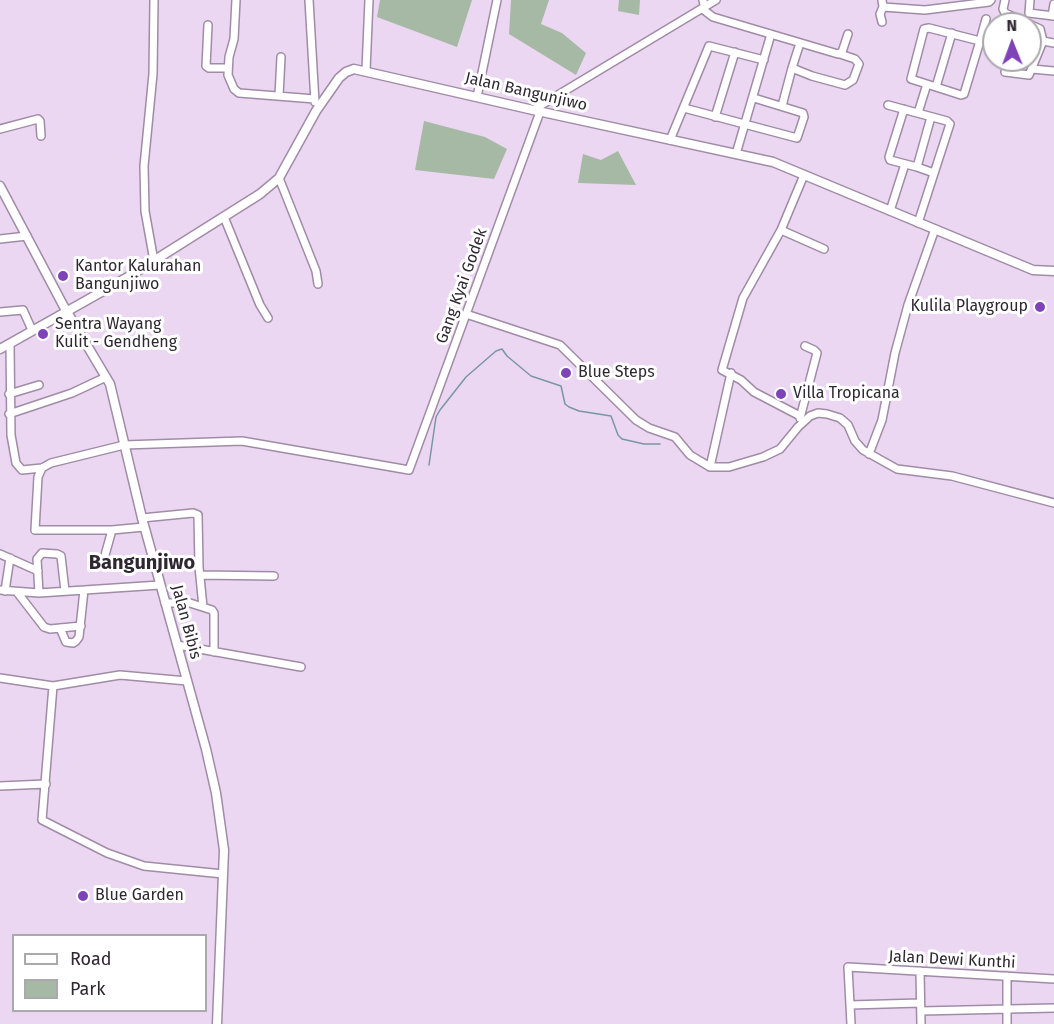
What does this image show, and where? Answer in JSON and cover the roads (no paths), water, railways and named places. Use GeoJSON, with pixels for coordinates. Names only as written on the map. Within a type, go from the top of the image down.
{"type":"FeatureCollection","features":[{"type":"Feature","properties":{"kind":"main road"},"geometry":{"type":"LineString","coordinates":[[0,350],[154,261],[260,194],[279,178],[316,111],[339,78],[354,69],[366,70]]}},
{"type":"Feature","properties":{"kind":"main road","name":"Jalan Bangunjiwo"},"geometry":{"type":"LineString","coordinates":[[366,70],[537,111],[773,162],[1033,270],[1054,271]]}},
{"type":"Feature","properties":{"kind":"main road","name":"Jalan Bibis"},"geometry":{"type":"LineString","coordinates":[[0,186],[4,204],[27,236],[66,311],[110,384],[144,527],[207,749],[224,850],[217,1024]]}},
{"type":"Feature","properties":{"kind":"street"},"geometry":{"type":"LineString","coordinates":[[154,0],[153,65],[144,166],[145,211],[154,261]]}},
{"type":"Feature","properties":{"kind":"street"},"geometry":{"type":"LineString","coordinates":[[236,0],[234,39],[228,78],[239,93],[315,99]]}},
{"type":"Feature","properties":{"kind":"street"},"geometry":{"type":"LineString","coordinates":[[309,0],[316,111]]}},
{"type":"Feature","properties":{"kind":"street"},"geometry":{"type":"LineString","coordinates":[[366,70],[369,0]]}},
{"type":"Feature","properties":{"kind":"street"},"geometry":{"type":"LineString","coordinates":[[477,97],[497,0]]}},
{"type":"Feature","properties":{"kind":"street"},"geometry":{"type":"LineString","coordinates":[[537,111],[704,4],[716,0]]}},
{"type":"Feature","properties":{"kind":"street"},"geometry":{"type":"LineString","coordinates":[[939,0],[940,8]]}},
{"type":"Feature","properties":{"kind":"street"},"geometry":{"type":"LineString","coordinates":[[882,22],[880,11],[882,4],[916,10],[991,0]]}},
{"type":"Feature","properties":{"kind":"street"},"geometry":{"type":"LineString","coordinates":[[1030,0],[1029,13],[1053,16],[1054,4]]}},
{"type":"Feature","properties":{"kind":"street"},"geometry":{"type":"LineString","coordinates":[[704,4],[707,14],[713,17],[840,54],[855,59],[859,64],[853,80],[848,84],[838,84],[792,68]]}},
{"type":"Feature","properties":{"kind":"street"},"geometry":{"type":"LineString","coordinates":[[208,25],[206,66],[228,68]]}},
{"type":"Feature","properties":{"kind":"street"},"geometry":{"type":"LineString","coordinates":[[980,41],[929,28],[923,30],[911,79],[961,95],[965,93],[980,41],[982,34]]}},
{"type":"Feature","properties":{"kind":"street"},"geometry":{"type":"LineString","coordinates":[[936,87],[952,33]]}},
{"type":"Feature","properties":{"kind":"street"},"geometry":{"type":"LineString","coordinates":[[736,154],[771,34]]}},
{"type":"Feature","properties":{"kind":"street"},"geometry":{"type":"LineString","coordinates":[[840,54],[848,34]]}},
{"type":"Feature","properties":{"kind":"street"},"geometry":{"type":"LineString","coordinates":[[1042,38],[1043,42],[1054,43]]}},
{"type":"Feature","properties":{"kind":"street"},"geometry":{"type":"LineString","coordinates":[[782,106],[800,42]]}},
{"type":"Feature","properties":{"kind":"street"},"geometry":{"type":"LineString","coordinates":[[670,140],[709,46],[764,60]]}},
{"type":"Feature","properties":{"kind":"street"},"geometry":{"type":"LineString","coordinates":[[715,117],[735,52]]}},
{"type":"Feature","properties":{"kind":"street"},"geometry":{"type":"LineString","coordinates":[[279,96],[281,57]]}},
{"type":"Feature","properties":{"kind":"street"},"geometry":{"type":"LineString","coordinates":[[1005,72],[1029,75],[1030,72]]}},
{"type":"Feature","properties":{"kind":"street"},"geometry":{"type":"LineString","coordinates":[[918,113],[927,84]]}},
{"type":"Feature","properties":{"kind":"street"},"geometry":{"type":"LineString","coordinates":[[684,108],[797,138],[804,114],[754,98]]}},
{"type":"Feature","properties":{"kind":"street"},"geometry":{"type":"LineString","coordinates":[[888,105],[947,121],[950,124],[918,222]]}},
{"type":"Feature","properties":{"kind":"street"},"geometry":{"type":"LineString","coordinates":[[904,109],[890,160],[934,173]]}},
{"type":"Feature","properties":{"kind":"street","name":"Gang Kyai Godek"},"geometry":{"type":"LineString","coordinates":[[124,446],[242,441],[409,470],[537,111]]}},
{"type":"Feature","properties":{"kind":"street"},"geometry":{"type":"LineString","coordinates":[[917,167],[931,117]]}},
{"type":"Feature","properties":{"kind":"street"},"geometry":{"type":"LineString","coordinates":[[0,129],[38,119],[41,136]]}},
{"type":"Feature","properties":{"kind":"street"},"geometry":{"type":"LineString","coordinates":[[890,211],[905,164]]}},
{"type":"Feature","properties":{"kind":"street"},"geometry":{"type":"LineString","coordinates":[[800,416],[754,392],[731,373],[722,370],[743,297],[781,230],[804,175]]}},
{"type":"Feature","properties":{"kind":"street"},"geometry":{"type":"LineString","coordinates":[[279,178],[316,272],[318,284]]}},
{"type":"Feature","properties":{"kind":"street"},"geometry":{"type":"LineString","coordinates":[[224,217],[260,305],[268,318]]}},
{"type":"Feature","properties":{"kind":"street"},"geometry":{"type":"LineString","coordinates":[[781,230],[824,249]]}},
{"type":"Feature","properties":{"kind":"street"},"geometry":{"type":"LineString","coordinates":[[869,454],[882,420],[895,353],[908,305],[935,230]]}},
{"type":"Feature","properties":{"kind":"street"},"geometry":{"type":"LineString","coordinates":[[0,239],[27,236]]}},
{"type":"Feature","properties":{"kind":"street"},"geometry":{"type":"LineString","coordinates":[[0,312],[23,310],[32,330]]}},
{"type":"Feature","properties":{"kind":"street"},"geometry":{"type":"LineString","coordinates":[[466,314],[560,345],[636,420],[649,428],[675,437],[690,455],[710,466],[729,467],[763,457],[780,449],[798,427],[818,413],[840,418],[848,425],[855,441],[869,454],[897,469],[934,472],[1054,503]]}},
{"type":"Feature","properties":{"kind":"street"},"geometry":{"type":"LineString","coordinates":[[10,345],[9,414],[14,455],[18,468],[27,470],[42,468],[51,463],[124,446]]}},
{"type":"Feature","properties":{"kind":"street"},"geometry":{"type":"LineString","coordinates":[[798,427],[817,353],[805,346]]}},
{"type":"Feature","properties":{"kind":"street"},"geometry":{"type":"LineString","coordinates":[[710,466],[731,373]]}},
{"type":"Feature","properties":{"kind":"street"},"geometry":{"type":"LineString","coordinates":[[9,414],[72,393],[106,377]]}},
{"type":"Feature","properties":{"kind":"street"},"geometry":{"type":"LineString","coordinates":[[9,394],[39,385]]}},
{"type":"Feature","properties":{"kind":"street"},"geometry":{"type":"LineString","coordinates":[[42,468],[38,477],[35,530],[112,530],[144,527]]}},
{"type":"Feature","properties":{"kind":"street"},"geometry":{"type":"LineString","coordinates":[[142,518],[193,513],[198,515],[203,607]]}},
{"type":"Feature","properties":{"kind":"street"},"geometry":{"type":"LineString","coordinates":[[102,566],[112,530]]}},
{"type":"Feature","properties":{"kind":"street"},"geometry":{"type":"LineString","coordinates":[[0,554],[38,571]]}},
{"type":"Feature","properties":{"kind":"street"},"geometry":{"type":"LineString","coordinates":[[39,594],[37,559],[39,554],[60,554],[65,591]]}},
{"type":"Feature","properties":{"kind":"street"},"geometry":{"type":"LineString","coordinates":[[10,558],[2,590],[39,594],[160,585]]}},
{"type":"Feature","properties":{"kind":"street"},"geometry":{"type":"LineString","coordinates":[[200,575],[274,576]]}},
{"type":"Feature","properties":{"kind":"street"},"geometry":{"type":"LineString","coordinates":[[60,628],[66,642],[73,643],[79,637],[84,590]]}},
{"type":"Feature","properties":{"kind":"street"},"geometry":{"type":"LineString","coordinates":[[17,592],[44,627],[81,626]]}},
{"type":"Feature","properties":{"kind":"street"},"geometry":{"type":"LineString","coordinates":[[165,603],[190,603],[212,610],[214,614],[214,652]]}},
{"type":"Feature","properties":{"kind":"street"},"geometry":{"type":"LineString","coordinates":[[177,645],[301,667]]}},
{"type":"Feature","properties":{"kind":"street"},"geometry":{"type":"LineString","coordinates":[[0,678],[53,686],[120,675],[187,681]]}},
{"type":"Feature","properties":{"kind":"street"},"geometry":{"type":"LineString","coordinates":[[53,686],[46,784],[41,817],[43,821],[107,853],[144,866],[223,874]]}},
{"type":"Feature","properties":{"kind":"street"},"geometry":{"type":"LineString","coordinates":[[0,786],[46,784]]}},
{"type":"Feature","properties":{"kind":"street","name":"Jalan Dewi Kunthi"},"geometry":{"type":"LineString","coordinates":[[850,1005],[848,967],[1054,979]]}},
{"type":"Feature","properties":{"kind":"street"},"geometry":{"type":"LineString","coordinates":[[920,971],[921,1024]]}},
{"type":"Feature","properties":{"kind":"street"},"geometry":{"type":"LineString","coordinates":[[1007,976],[1008,1024]]}},
{"type":"Feature","properties":{"kind":"street"},"geometry":{"type":"LineString","coordinates":[[851,1024],[850,1005],[1054,1008]]}},
{"type":"Feature","properties":{"kind":"waterway"},"geometry":{"type":"LineString","coordinates":[[429,465],[436,417],[440,410],[466,377],[496,351],[502,349],[531,376],[561,386],[565,404],[569,407],[579,411],[611,416],[618,435],[622,439],[644,444],[660,444]]}},
{"type":"Feature","properties":{"kind":"place","name":"Kantor Kalurahan Bangunjiwo"},"geometry":{"type":"Point","coordinates":[63,276]}},
{"type":"Feature","properties":{"kind":"place","name":"Kulila Playgroup"},"geometry":{"type":"Point","coordinates":[1040,307]}},
{"type":"Feature","properties":{"kind":"place","name":"Sentra Wayang Kulit - Gendheng"},"geometry":{"type":"Point","coordinates":[43,334]}},
{"type":"Feature","properties":{"kind":"place","name":"Blue Steps"},"geometry":{"type":"Point","coordinates":[566,373]}},
{"type":"Feature","properties":{"kind":"place","name":"Villa Tropicana"},"geometry":{"type":"Point","coordinates":[781,394]}},
{"type":"Feature","properties":{"kind":"place","name":"Blue Garden"},"geometry":{"type":"Point","coordinates":[83,896]}},
{"type":"Feature","properties":{"kind":"district","name":"Bangunjiwo"},"geometry":{"type":"Point","coordinates":[142,563]}}]}
